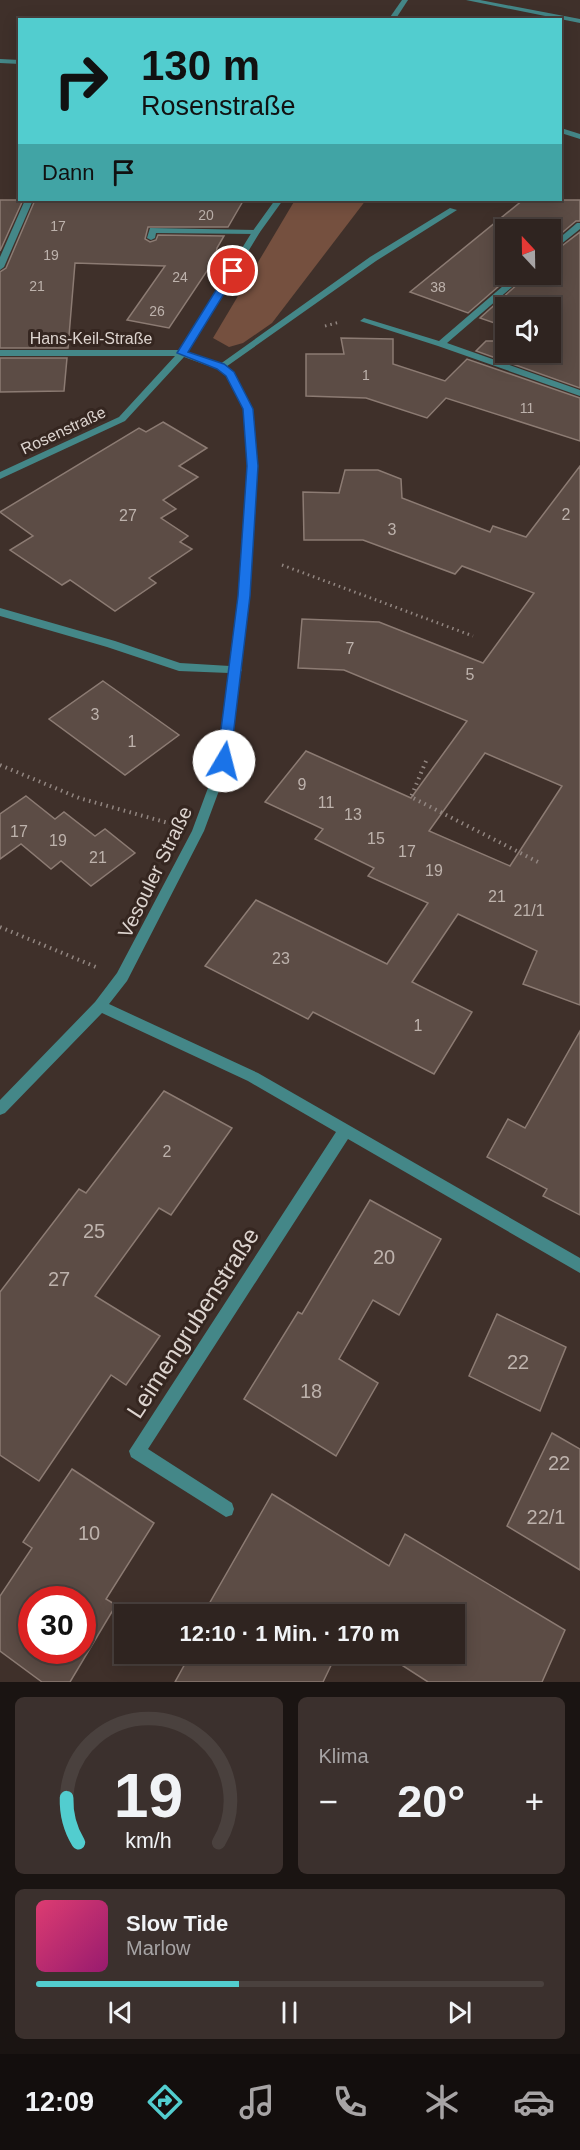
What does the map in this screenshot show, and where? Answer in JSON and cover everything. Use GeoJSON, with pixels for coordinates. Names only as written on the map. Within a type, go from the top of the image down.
{"type":"FeatureCollection","features":[{"type":"Feature","properties":{"kind":"street"},"geometry":{"type":"LineString","coordinates":[[392,18],[405,0]]}},
{"type":"Feature","properties":{"kind":"street"},"geometry":{"type":"LineString","coordinates":[[469,0],[580,21]]}},
{"type":"Feature","properties":{"kind":"street"},"geometry":{"type":"LineString","coordinates":[[0,61],[18,62]]}},
{"type":"Feature","properties":{"kind":"street"},"geometry":{"type":"LineString","coordinates":[[562,130],[580,136]]}},
{"type":"Feature","properties":{"kind":"street"},"geometry":{"type":"LineString","coordinates":[[0,267],[29,201]]}},
{"type":"Feature","properties":{"kind":"street","name":"Rosenstraße"},"geometry":{"type":"LineString","coordinates":[[0,476],[122,419],[182,353],[256,232],[278,201]]}},
{"type":"Feature","properties":{"kind":"street"},"geometry":{"type":"LineString","coordinates":[[182,353],[220,367],[373,259],[453,210]]}},
{"type":"Feature","properties":{"kind":"street"},"geometry":{"type":"LineString","coordinates":[[561,241],[580,225]]}},
{"type":"Feature","properties":{"kind":"street"},"geometry":{"type":"LineString","coordinates":[[151,238],[153,230],[256,232]]}},
{"type":"Feature","properties":{"kind":"street"},"geometry":{"type":"LineString","coordinates":[[441,344],[510,285]]}},
{"type":"Feature","properties":{"kind":"street"},"geometry":{"type":"LineString","coordinates":[[364,321],[441,344],[580,393]]}},
{"type":"Feature","properties":{"kind":"street","name":"Hans-Keil-Straße"},"geometry":{"type":"LineString","coordinates":[[0,353],[182,353]]}},
{"type":"Feature","properties":{"kind":"street","name":"Vesouler Straße"},"geometry":{"type":"LineString","coordinates":[[0,1109],[100,1006],[122,977],[198,831],[224,761],[237,670],[253,466],[248,409],[230,374],[220,367]]}},
{"type":"Feature","properties":{"kind":"street"},"geometry":{"type":"LineString","coordinates":[[0,612],[111,644],[180,668],[237,670]]}},
{"type":"Feature","properties":{"kind":"street"},"geometry":{"type":"LineString","coordinates":[[100,1006],[253,1077],[580,1266]]}},
{"type":"Feature","properties":{"kind":"street","name":"Leimengrubenstraße"},"geometry":{"type":"LineString","coordinates":[[226,1509],[137,1450],[345,1131]]}},
{"type":"Feature","properties":{"kind":"path"},"geometry":{"type":"LineString","coordinates":[[282,565],[473,636]]}},
{"type":"Feature","properties":{"kind":"path"},"geometry":{"type":"LineString","coordinates":[[426,761],[411,797],[540,863]]}},
{"type":"Feature","properties":{"kind":"path"},"geometry":{"type":"LineString","coordinates":[[0,765],[79,798],[198,831]]}},
{"type":"Feature","properties":{"kind":"path"},"geometry":{"type":"LineString","coordinates":[[0,927],[122,977]]}},
{"type":"Feature","properties":{"kind":"shaded area"},"geometry":{"type":"Polygon","coordinates":[[[294,201],[365,201],[272,323],[243,343],[229,347],[213,338],[294,201]]]}},
{"type":"Feature","properties":{"kind":"building"},"geometry":{"type":"Polygon","coordinates":[[[0,200],[23,201],[0,251],[0,200]]]}},
{"type":"Feature","properties":{"kind":"building"},"geometry":{"type":"Polygon","coordinates":[[[580,200],[580,221],[576,221],[561,234],[561,219],[500,219],[522,201],[580,200]]]}},
{"type":"Feature","properties":{"kind":"building"},"geometry":{"type":"Polygon","coordinates":[[[35,201],[243,201],[228,227],[148,227],[145,239],[150,242],[156,240],[158,235],[224,236],[217,248],[215,259],[169,328],[127,320],[165,266],[75,263],[68,348],[0,348],[0,272],[6,268],[35,201]]]}},
{"type":"Feature","properties":{"kind":"building"},"geometry":{"type":"Polygon","coordinates":[[[495,223],[495,285],[500,285],[468,313],[410,292],[495,223]]]}},
{"type":"Feature","properties":{"kind":"building"},"geometry":{"type":"Polygon","coordinates":[[[580,232],[580,388],[510,363],[561,363],[561,297],[503,297],[517,285],[561,285],[561,247],[580,232]]]}},
{"type":"Feature","properties":{"kind":"building"},"geometry":{"type":"Polygon","coordinates":[[[495,305],[495,323],[480,318],[495,305]]]}},
{"type":"Feature","properties":{"kind":"building"},"geometry":{"type":"Polygon","coordinates":[[[341,338],[393,339],[393,364],[445,381],[467,359],[580,398],[580,441],[446,398],[427,418],[366,398],[306,396],[306,354],[344,354],[341,338]]]}},
{"type":"Feature","properties":{"kind":"building"},"geometry":{"type":"Polygon","coordinates":[[[486,341],[495,341],[495,358],[476,351],[486,341]]]}},
{"type":"Feature","properties":{"kind":"building"},"geometry":{"type":"Polygon","coordinates":[[[0,358],[67,358],[64,391],[0,392],[0,358]]]}},
{"type":"Feature","properties":{"kind":"building"},"geometry":{"type":"Polygon","coordinates":[[[163,422],[207,448],[179,466],[198,477],[163,500],[176,509],[161,518],[188,536],[180,542],[192,549],[149,578],[156,583],[115,611],[70,580],[62,585],[10,550],[33,536],[0,512],[139,428],[146,432],[163,422]]]}},
{"type":"Feature","properties":{"kind":"building"},"geometry":{"type":"Polygon","coordinates":[[[580,466],[580,1005],[523,984],[537,951],[458,914],[412,982],[472,1012],[434,1074],[313,1012],[308,1019],[205,966],[256,900],[387,964],[428,903],[368,876],[374,868],[315,839],[323,829],[265,802],[306,751],[411,798],[467,721],[344,670],[298,668],[302,619],[379,622],[483,663],[534,593],[462,566],[455,574],[363,540],[304,540],[303,492],[339,493],[345,470],[378,470],[401,479],[402,498],[490,532],[493,526],[526,537],[580,466]],[[485,753],[429,831],[510,866],[562,786],[485,753]]]}},
{"type":"Feature","properties":{"kind":"building"},"geometry":{"type":"Polygon","coordinates":[[[103,681],[179,735],[125,775],[49,719],[103,681]]]}},
{"type":"Feature","properties":{"kind":"building"},"geometry":{"type":"Polygon","coordinates":[[[26,796],[55,819],[64,812],[95,836],[105,829],[135,853],[91,886],[61,861],[51,869],[21,844],[0,859],[0,814],[26,796]]]}},
{"type":"Feature","properties":{"kind":"building"},"geometry":{"type":"Polygon","coordinates":[[[580,1031],[580,1215],[543,1196],[547,1189],[487,1157],[508,1119],[525,1128],[580,1031]]]}},
{"type":"Feature","properties":{"kind":"building"},"geometry":{"type":"Polygon","coordinates":[[[164,1091],[232,1128],[171,1215],[159,1208],[95,1296],[160,1336],[126,1385],[111,1375],[39,1481],[0,1455],[0,1292],[79,1189],[86,1193],[164,1091]]]}},
{"type":"Feature","properties":{"kind":"building"},"geometry":{"type":"Polygon","coordinates":[[[370,1200],[441,1239],[399,1315],[373,1300],[339,1359],[378,1383],[336,1456],[244,1399],[298,1312],[302,1314],[370,1200]]]}},
{"type":"Feature","properties":{"kind":"building"},"geometry":{"type":"Polygon","coordinates":[[[497,1314],[566,1347],[540,1411],[469,1376],[497,1314]]]}},
{"type":"Feature","properties":{"kind":"building"},"geometry":{"type":"Polygon","coordinates":[[[552,1433],[580,1449],[580,1570],[507,1526],[552,1433]]]}},
{"type":"Feature","properties":{"kind":"building"},"geometry":{"type":"Polygon","coordinates":[[[72,1469],[154,1523],[106,1599],[114,1604],[114,1608],[96,1638],[96,1586],[18,1586],[18,1664],[81,1664],[70,1682],[42,1682],[0,1651],[0,1596],[32,1548],[23,1542],[72,1469]]]}},
{"type":"Feature","properties":{"kind":"building"},"geometry":{"type":"Polygon","coordinates":[[[272,1494],[389,1566],[405,1534],[565,1630],[542,1682],[428,1682],[400,1664],[465,1664],[465,1604],[209,1604],[272,1494]]]}},
{"type":"Feature","properties":{"kind":"building"},"geometry":{"type":"Polygon","coordinates":[[[185,1664],[332,1664],[323,1682],[175,1682],[185,1664]]]}},
{"type":"Feature","properties":{"kind":"route"},"geometry":{"type":"LineString","coordinates":[[224,761],[237,670],[253,466],[248,409],[230,374],[220,367],[182,353],[233,271]]}}]}
